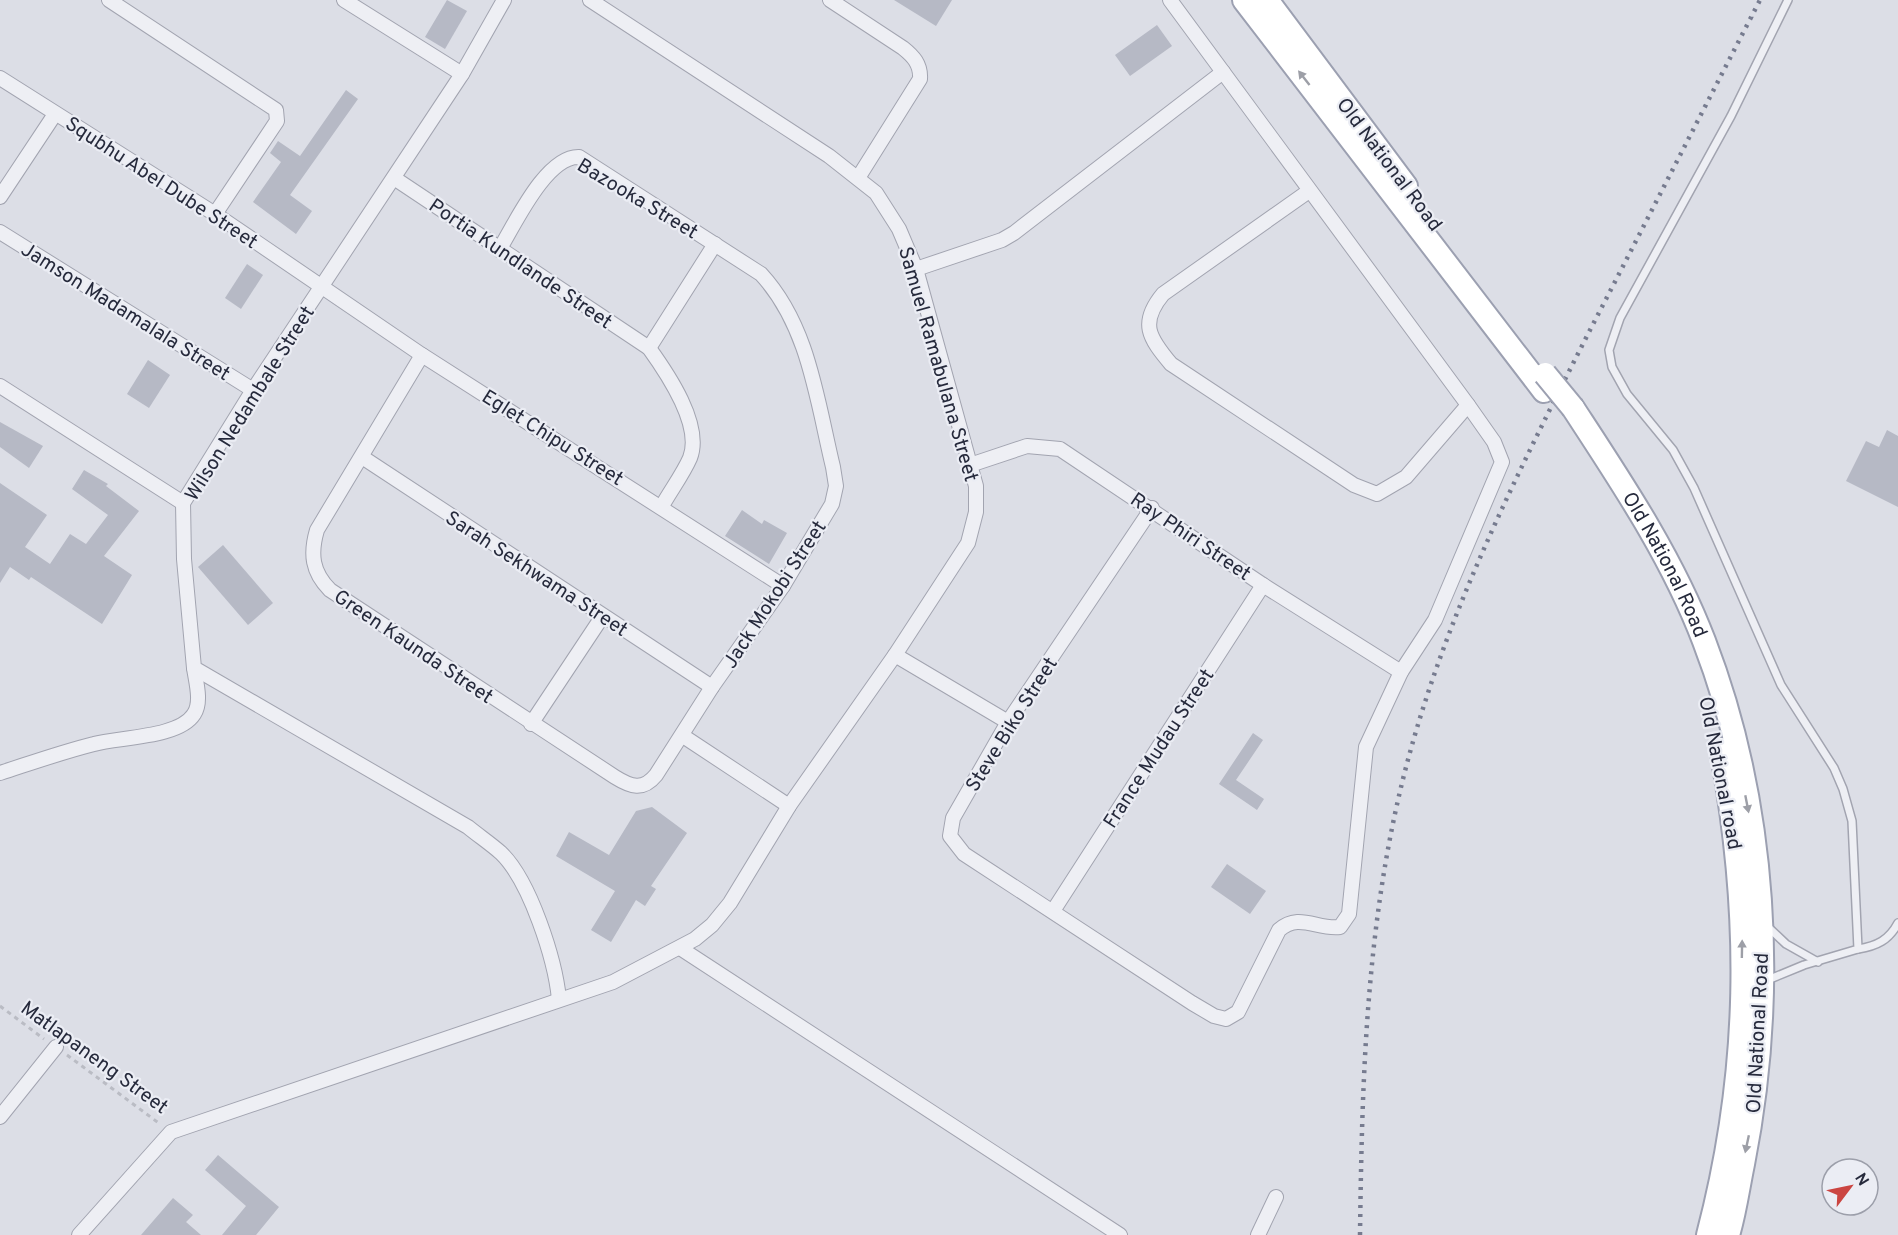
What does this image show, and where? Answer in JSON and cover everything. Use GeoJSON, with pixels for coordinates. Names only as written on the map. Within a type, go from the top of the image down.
{"type":"FeatureCollection","features":[{"type":"Feature","properties":{"kind":"main road","name":"Old National Road"},"geometry":{"type":"LineString","coordinates":[[1244,0],[1568,412],[1643,517],[1670,565],[1704,641],[1731,723],[1752,824],[1760,918],[1752,987],[1760,1047],[1752,1120],[1728,1235]]}},
{"type":"Feature","properties":{"kind":"main road","name":"Old National Road"},"geometry":{"type":"LineString","coordinates":[[1267,0],[1545,382]]}},
{"type":"Feature","properties":{"kind":"main road","name":"Old National road"},"geometry":{"type":"LineString","coordinates":[[1568,412],[1658,570],[1684,630],[1707,693],[1718,733],[1735,825],[1743,935],[1752,987],[1736,1096],[1719,1191],[1708,1235]]}},
{"type":"Feature","properties":{"kind":"street"},"geometry":{"type":"LineString","coordinates":[[109,0],[276,111],[277,121],[215,214]]}},
{"type":"Feature","properties":{"kind":"street"},"geometry":{"type":"LineString","coordinates":[[344,0],[462,74]]}},
{"type":"Feature","properties":{"kind":"street","name":"Wilson Nedambale Street"},"geometry":{"type":"LineString","coordinates":[[0,772],[96,743],[141,736],[187,722],[195,713],[198,702],[184,559],[183,503],[253,390],[462,74],[504,0]]}},
{"type":"Feature","properties":{"kind":"street","name":"Samuel Ramabulana Street"},"geometry":{"type":"LineString","coordinates":[[166,1137],[508,1016],[613,982],[680,948],[712,925],[730,903],[789,806],[895,655],[968,543],[974,526],[977,501],[970,465],[916,269],[887,208],[876,193],[858,178],[590,0]]}},
{"type":"Feature","properties":{"kind":"street"},"geometry":{"type":"LineString","coordinates":[[830,0],[903,48],[912,56],[921,72],[920,79],[858,178]]}},
{"type":"Feature","properties":{"kind":"street"},"geometry":{"type":"LineString","coordinates":[[1170,0],[1468,405],[1494,442],[1502,462],[1435,620],[1401,672]]}},
{"type":"Feature","properties":{"kind":"street"},"geometry":{"type":"LineString","coordinates":[[916,269],[1002,240],[1014,233],[1223,72]]}},
{"type":"Feature","properties":{"kind":"street","name":"Squbhu Abel Dube Street"},"geometry":{"type":"LineString","coordinates":[[0,78],[215,214],[322,288]]}},
{"type":"Feature","properties":{"kind":"street"},"geometry":{"type":"LineString","coordinates":[[0,197],[55,114]]}},
{"type":"Feature","properties":{"kind":"street","name":"Bazooka Street"},"geometry":{"type":"LineString","coordinates":[[499,250],[547,174],[566,159],[574,157],[584,160],[715,244]]}},
{"type":"Feature","properties":{"kind":"street","name":"Portia Kundlande Street"},"geometry":{"type":"LineString","coordinates":[[394,178],[649,348]]}},
{"type":"Feature","properties":{"kind":"street"},"geometry":{"type":"LineString","coordinates":[[1309,191],[1163,294],[1152,308],[1147,322],[1154,345],[1171,364],[1354,485],[1377,494],[1406,477],[1468,405]]}},
{"type":"Feature","properties":{"kind":"street","name":"Jamson Madamalala Street"},"geometry":{"type":"LineString","coordinates":[[0,232],[253,390]]}},
{"type":"Feature","properties":{"kind":"street"},"geometry":{"type":"LineString","coordinates":[[662,506],[691,456],[691,436],[687,415],[670,377],[649,348],[715,244]]}},
{"type":"Feature","properties":{"kind":"street","name":"Jack Mokobi Street"},"geometry":{"type":"LineString","coordinates":[[683,736],[712,687],[783,586],[832,504],[836,486],[804,346],[788,310],[778,292],[761,274],[715,244]]}},
{"type":"Feature","properties":{"kind":"street","name":"Eglet Chipu Street"},"geometry":{"type":"LineString","coordinates":[[322,288],[422,355],[662,506],[783,586]]}},
{"type":"Feature","properties":{"kind":"street","name":"Green Kaunda Street"},"geometry":{"type":"LineString","coordinates":[[422,355],[317,530],[312,547],[318,578],[330,590],[531,724],[615,777],[638,787],[651,781],[683,736]]}},
{"type":"Feature","properties":{"kind":"street"},"geometry":{"type":"LineString","coordinates":[[0,386],[183,503]]}},
{"type":"Feature","properties":{"kind":"street","name":"Ray Phiri Street"},"geometry":{"type":"LineString","coordinates":[[970,465],[1026,446],[1054,447],[1152,508],[1263,585],[1401,672]]}},
{"type":"Feature","properties":{"kind":"street","name":"Sarah Sekhwama Street"},"geometry":{"type":"LineString","coordinates":[[362,457],[602,617],[712,687]]}},
{"type":"Feature","properties":{"kind":"street","name":"Steve Biko Street"},"geometry":{"type":"LineString","coordinates":[[1152,508],[1008,722],[953,818],[950,837],[964,854],[1214,1016],[1226,1019],[1238,1011],[1279,930],[1296,921],[1328,928],[1340,927],[1349,914],[1366,747],[1401,672]]}},
{"type":"Feature","properties":{"kind":"street","name":"France Mudau Street"},"geometry":{"type":"LineString","coordinates":[[1053,911],[1263,585]]}},
{"type":"Feature","properties":{"kind":"street"},"geometry":{"type":"LineString","coordinates":[[531,724],[602,617]]}},
{"type":"Feature","properties":{"kind":"street"},"geometry":{"type":"LineString","coordinates":[[895,655],[1008,722]]}},
{"type":"Feature","properties":{"kind":"street"},"geometry":{"type":"LineString","coordinates":[[194,668],[468,827],[502,854],[523,885],[544,937],[553,962],[559,999]]}},
{"type":"Feature","properties":{"kind":"street"},"geometry":{"type":"LineString","coordinates":[[683,736],[789,806]]}},
{"type":"Feature","properties":{"kind":"street"},"geometry":{"type":"LineString","coordinates":[[680,948],[1120,1235]]}},
{"type":"Feature","properties":{"kind":"street"},"geometry":{"type":"LineString","coordinates":[[0,1117],[56,1047]]}},
{"type":"Feature","properties":{"kind":"street"},"geometry":{"type":"LineString","coordinates":[[79,1235],[166,1137]]}},
{"type":"Feature","properties":{"kind":"street"},"geometry":{"type":"LineString","coordinates":[[1258,1235],[1276,1197]]}},
{"type":"Feature","properties":{"kind":"lane"},"geometry":{"type":"LineString","coordinates":[[1788,0],[1731,116],[1620,318],[1609,350],[1612,366],[1628,394],[1674,450],[1694,488],[1781,685],[1839,779],[1852,821],[1858,949]]}},
{"type":"Feature","properties":{"kind":"lane"},"geometry":{"type":"LineString","coordinates":[[1760,918],[1786,944],[1818,962]]}},
{"type":"Feature","properties":{"kind":"lane"},"geometry":{"type":"LineString","coordinates":[[1752,987],[1818,962],[1878,945],[1894,931],[1898,923]]}},
{"type":"Feature","properties":{"kind":"path","name":"Matlapaneng Street"},"geometry":{"type":"LineString","coordinates":[[0,1006],[56,1047],[166,1137]]}},
{"type":"Feature","properties":{"kind":"building"},"geometry":{"type":"Polygon","coordinates":[[[447,0],[467,11],[445,49],[425,37],[447,0]]]}},
{"type":"Feature","properties":{"kind":"building"},"geometry":{"type":"Polygon","coordinates":[[[894,0],[952,0],[936,26],[894,0]]]}},
{"type":"Feature","properties":{"kind":"building"},"geometry":{"type":"Polygon","coordinates":[[[1157,25],[1172,46],[1130,76],[1115,55],[1157,25]]]}},
{"type":"Feature","properties":{"kind":"building"},"geometry":{"type":"Polygon","coordinates":[[[346,90],[358,99],[290,195],[312,211],[296,234],[253,202],[281,162],[270,153],[278,141],[300,156],[346,90]]]}},
{"type":"Feature","properties":{"kind":"building"},"geometry":{"type":"Polygon","coordinates":[[[247,264],[263,275],[241,309],[225,298],[247,264]]]}},
{"type":"Feature","properties":{"kind":"building"},"geometry":{"type":"Polygon","coordinates":[[[148,360],[170,375],[149,408],[127,394],[148,360]]]}},
{"type":"Feature","properties":{"kind":"building"},"geometry":{"type":"Polygon","coordinates":[[[0,422],[43,446],[29,468],[0,447],[0,422]]]}},
{"type":"Feature","properties":{"kind":"building"},"geometry":{"type":"Polygon","coordinates":[[[1887,430],[1898,436],[1898,507],[1846,481],[1866,441],[1879,447],[1887,430]]]}},
{"type":"Feature","properties":{"kind":"building"},"geometry":{"type":"Polygon","coordinates":[[[84,470],[108,484],[106,486],[139,511],[104,556],[132,575],[102,624],[31,577],[29,580],[10,567],[0,583],[0,483],[47,515],[25,547],[50,564],[70,534],[86,544],[108,515],[72,489],[84,470]]]}},
{"type":"Feature","properties":{"kind":"building"},"geometry":{"type":"Polygon","coordinates":[[[742,510],[762,524],[764,520],[787,533],[769,564],[725,536],[742,510]]]}},
{"type":"Feature","properties":{"kind":"building"},"geometry":{"type":"Polygon","coordinates":[[[223,545],[273,603],[248,625],[198,567],[223,545]]]}},
{"type":"Feature","properties":{"kind":"building"},"geometry":{"type":"Polygon","coordinates":[[[1253,733],[1263,740],[1236,780],[1264,799],[1257,810],[1219,784],[1253,733]]]}},
{"type":"Feature","properties":{"kind":"building"},"geometry":{"type":"Polygon","coordinates":[[[652,807],[687,833],[651,886],[656,889],[645,906],[636,900],[611,942],[591,930],[615,891],[556,856],[569,832],[609,855],[636,811],[652,807]]]}},
{"type":"Feature","properties":{"kind":"building"},"geometry":{"type":"Polygon","coordinates":[[[1227,864],[1266,891],[1250,914],[1211,887],[1227,864]]]}},
{"type":"Feature","properties":{"kind":"building"},"geometry":{"type":"Polygon","coordinates":[[[218,1155],[279,1207],[256,1235],[222,1235],[246,1206],[205,1170],[218,1155]]]}},
{"type":"Feature","properties":{"kind":"building"},"geometry":{"type":"Polygon","coordinates":[[[173,1198],[193,1215],[186,1222],[201,1235],[141,1235],[173,1198]]]}},
{"type":"Feature","properties":{"kind":"railway"},"geometry":{"type":"LineString","coordinates":[[1360,1235],[1362,1119],[1368,1004],[1374,946],[1391,832],[1420,716],[1461,603],[1510,492],[1590,330],[1760,0]]}}]}
